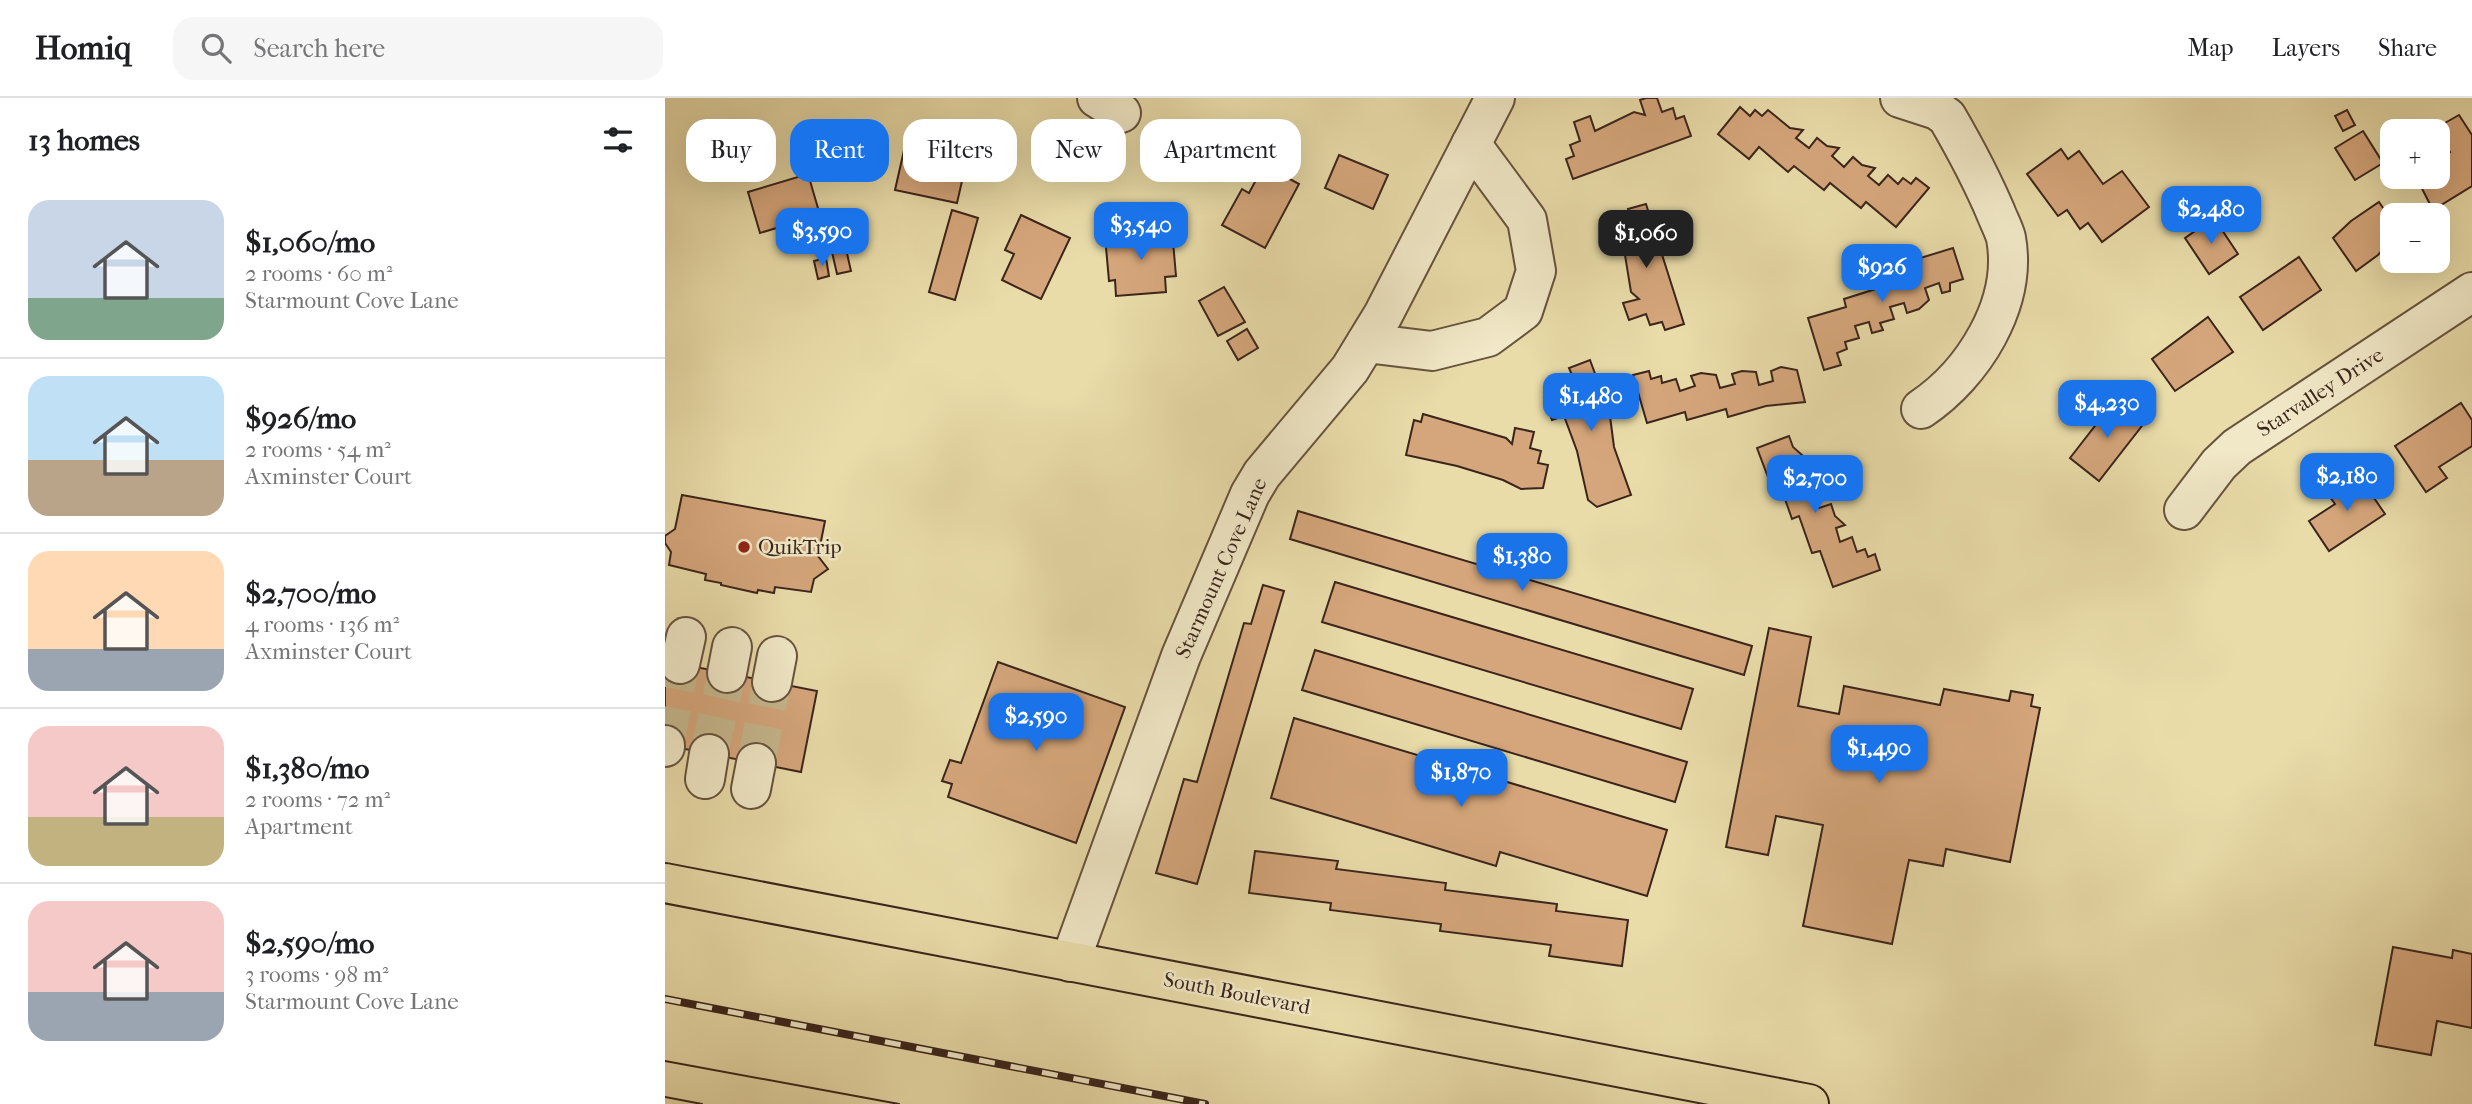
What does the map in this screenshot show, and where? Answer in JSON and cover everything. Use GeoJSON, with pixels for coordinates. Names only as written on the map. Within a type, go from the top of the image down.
{"type":"FeatureCollection","features":[{"type":"Feature","properties":{"kind":"main road","name":"South Boulevard"},"geometry":{"type":"LineString","coordinates":[[665,883],[1809,1104]]}},
{"type":"Feature","properties":{"kind":"street","name":"Starmount Cove Lane"},"geometry":{"type":"LineString","coordinates":[[1070,962],[1181,656],[1250,494],[1262,474],[1350,369],[1383,315],[1495,98]]}},
{"type":"Feature","properties":{"kind":"street"},"geometry":{"type":"LineString","coordinates":[[1900,98],[1937,110],[1947,117],[1985,186],[2005,238],[2004,284],[1997,317],[1983,346],[1936,399],[1921,409]]}},
{"type":"Feature","properties":{"kind":"street"},"geometry":{"type":"LineString","coordinates":[[1366,343],[1432,351],[1488,337],[1523,312],[1536,271],[1527,220],[1471,144]]}},
{"type":"Feature","properties":{"kind":"street","name":"Starvalley Drive"},"geometry":{"type":"LineString","coordinates":[[2184,510],[2219,464],[2237,447],[2472,292]]}},
{"type":"Feature","properties":{"kind":"building"},"geometry":{"type":"Polygon","coordinates":[[[1657,98],[1662,112],[1673,108],[1676,119],[1684,116],[1691,136],[1573,179],[1566,159],[1574,156],[1570,145],[1580,141],[1574,122],[1590,116],[1595,131],[1634,112],[1645,115],[1640,100],[1657,98]]]}},
{"type":"Feature","properties":{"kind":"building"},"geometry":{"type":"Polygon","coordinates":[[[1740,107],[1750,116],[1755,110],[1762,116],[1768,110],[1790,128],[1803,130],[1796,138],[1809,148],[1817,138],[1827,146],[1839,148],[1832,156],[1844,167],[1853,157],[1862,165],[1875,168],[1868,176],[1879,185],[1888,175],[1898,184],[1903,178],[1911,184],[1916,178],[1929,188],[1896,227],[1866,202],[1861,208],[1830,183],[1824,190],[1794,166],[1788,172],[1759,147],[1749,159],[1718,134],[1740,107]]]}},
{"type":"Feature","properties":{"kind":"building"},"geometry":{"type":"Polygon","coordinates":[[[2347,110],[2355,125],[2343,131],[2335,116],[2347,110]]]}},
{"type":"Feature","properties":{"kind":"building"},"geometry":{"type":"Polygon","coordinates":[[[2459,115],[2472,135],[2472,186],[2444,203],[2429,203],[2422,189],[2450,189],[2450,120],[2459,115]]]}},
{"type":"Feature","properties":{"kind":"building"},"geometry":{"type":"Polygon","coordinates":[[[2363,131],[2380,158],[2380,165],[2355,180],[2335,148],[2363,131]]]}},
{"type":"Feature","properties":{"kind":"building"},"geometry":{"type":"Polygon","coordinates":[[[2061,149],[2068,159],[2079,151],[2103,184],[2122,171],[2149,207],[2102,242],[2088,223],[2080,229],[2067,210],[2058,216],[2027,174],[2061,149]]]}},
{"type":"Feature","properties":{"kind":"building"},"geometry":{"type":"Polygon","coordinates":[[[903,155],[903,182],[962,182],[957,203],[895,190],[903,155]]]}},
{"type":"Feature","properties":{"kind":"building"},"geometry":{"type":"Polygon","coordinates":[[[1339,155],[1388,175],[1373,209],[1325,188],[1339,155]]]}},
{"type":"Feature","properties":{"kind":"building"},"geometry":{"type":"Polygon","coordinates":[[[790,179],[790,182],[810,182],[820,215],[760,233],[748,192],[790,179]]]}},
{"type":"Feature","properties":{"kind":"building"},"geometry":{"type":"Polygon","coordinates":[[[1255,182],[1299,184],[1265,248],[1222,225],[1242,189],[1249,193],[1255,182]]]}},
{"type":"Feature","properties":{"kind":"building"},"geometry":{"type":"Polygon","coordinates":[[[2380,203],[2380,253],[2356,271],[2333,238],[2351,221],[2380,203]]]}},
{"type":"Feature","properties":{"kind":"building"},"geometry":{"type":"Polygon","coordinates":[[[1646,204],[1684,324],[1665,330],[1662,322],[1650,325],[1646,314],[1629,320],[1623,303],[1639,299],[1631,292],[1624,249],[1608,253],[1604,239],[1621,233],[1617,222],[1630,217],[1628,209],[1646,204]]]}},
{"type":"Feature","properties":{"kind":"building"},"geometry":{"type":"Polygon","coordinates":[[[952,210],[978,218],[955,300],[929,292],[952,210]]]}},
{"type":"Feature","properties":{"kind":"building"},"geometry":{"type":"Polygon","coordinates":[[[1021,215],[1070,238],[1041,299],[1002,280],[1014,254],[1005,250],[1021,215]]]}},
{"type":"Feature","properties":{"kind":"building"},"geometry":{"type":"Polygon","coordinates":[[[2214,218],[2238,254],[2209,274],[2185,238],[2214,218]]]}},
{"type":"Feature","properties":{"kind":"building"},"geometry":{"type":"Polygon","coordinates":[[[1172,230],[1176,276],[1165,277],[1166,292],[1116,296],[1115,280],[1109,281],[1105,236],[1172,230]]]}},
{"type":"Feature","properties":{"kind":"building"},"geometry":{"type":"Polygon","coordinates":[[[1953,248],[1963,279],[1950,283],[1950,291],[1942,293],[1939,283],[1925,288],[1929,300],[1919,309],[1907,313],[1904,303],[1890,307],[1894,319],[1880,323],[1883,330],[1872,333],[1869,322],[1855,326],[1859,338],[1845,342],[1847,349],[1837,353],[1841,365],[1824,370],[1808,318],[1846,307],[1844,299],[1882,287],[1879,279],[1916,268],[1914,260],[1953,248]]]}},
{"type":"Feature","properties":{"kind":"building"},"geometry":{"type":"Polygon","coordinates":[[[846,249],[851,271],[837,274],[832,252],[846,249]]]}},
{"type":"Feature","properties":{"kind":"building"},"geometry":{"type":"Polygon","coordinates":[[[2299,257],[2321,290],[2263,330],[2240,297],[2299,257]]]}},
{"type":"Feature","properties":{"kind":"building"},"geometry":{"type":"Polygon","coordinates":[[[826,258],[829,276],[818,279],[814,261],[826,258]]]}},
{"type":"Feature","properties":{"kind":"building"},"geometry":{"type":"Polygon","coordinates":[[[1224,287],[1245,322],[1218,336],[1199,301],[1224,287]]]}},
{"type":"Feature","properties":{"kind":"building"},"geometry":{"type":"Polygon","coordinates":[[[2208,317],[2233,352],[2175,391],[2152,359],[2208,317]]]}},
{"type":"Feature","properties":{"kind":"building"},"geometry":{"type":"Polygon","coordinates":[[[1247,329],[1258,348],[1238,360],[1227,341],[1247,329]]]}},
{"type":"Feature","properties":{"kind":"building"},"geometry":{"type":"Polygon","coordinates":[[[1590,360],[1597,379],[1607,393],[1614,447],[1631,495],[1597,507],[1588,500],[1577,451],[1564,416],[1552,420],[1544,398],[1564,390],[1560,379],[1572,375],[1569,368],[1590,360]]]}},
{"type":"Feature","properties":{"kind":"building"},"geometry":{"type":"Polygon","coordinates":[[[1781,367],[1797,370],[1805,402],[1766,406],[1728,417],[1726,409],[1687,420],[1685,412],[1647,423],[1633,375],[1649,371],[1651,379],[1661,376],[1662,383],[1676,379],[1680,391],[1695,386],[1691,376],[1701,373],[1716,375],[1720,388],[1735,384],[1732,374],[1742,371],[1756,372],[1759,385],[1773,381],[1771,371],[1781,367]]]}},
{"type":"Feature","properties":{"kind":"building"},"geometry":{"type":"Polygon","coordinates":[[[2116,399],[2145,422],[2099,481],[2070,458],[2116,399]]]}},
{"type":"Feature","properties":{"kind":"building"},"geometry":{"type":"Polygon","coordinates":[[[2461,403],[2472,420],[2472,446],[2439,467],[2447,478],[2426,492],[2395,446],[2461,403]]]}},
{"type":"Feature","properties":{"kind":"building"},"geometry":{"type":"Polygon","coordinates":[[[1423,414],[1506,438],[1512,444],[1515,428],[1534,432],[1530,448],[1541,451],[1538,463],[1548,465],[1543,488],[1521,489],[1503,480],[1457,466],[1406,455],[1414,420],[1421,422],[1423,414]]]}},
{"type":"Feature","properties":{"kind":"building"},"geometry":{"type":"Polygon","coordinates":[[[1789,436],[1793,447],[1803,456],[1793,460],[1798,474],[1810,470],[1814,481],[1823,490],[1814,494],[1819,508],[1831,504],[1835,516],[1845,525],[1836,528],[1840,542],[1852,537],[1857,552],[1865,549],[1868,557],[1875,554],[1880,570],[1833,587],[1820,551],[1812,553],[1799,516],[1792,519],[1779,482],[1771,485],[1757,448],[1789,436]]]}},
{"type":"Feature","properties":{"kind":"building"},"geometry":{"type":"Polygon","coordinates":[[[2357,473],[2385,514],[2329,551],[2309,521],[2335,504],[2327,493],[2357,473]]]}},
{"type":"Feature","properties":{"kind":"building","name":"QuikTrip"},"geometry":{"type":"Polygon","coordinates":[[[682,495],[825,521],[818,556],[828,569],[814,579],[811,592],[775,587],[774,593],[758,590],[757,593],[705,580],[706,574],[669,565],[671,552],[665,543],[665,536],[675,529],[682,495]]]}},
{"type":"Feature","properties":{"kind":"building"},"geometry":{"type":"Polygon","coordinates":[[[1298,511],[1752,646],[1744,675],[1290,539],[1298,511]]]}},
{"type":"Feature","properties":{"kind":"building"},"geometry":{"type":"Polygon","coordinates":[[[1335,582],[1693,689],[1681,729],[1322,622],[1335,582]]]}},
{"type":"Feature","properties":{"kind":"building"},"geometry":{"type":"Polygon","coordinates":[[[1263,585],[1284,591],[1197,884],[1156,873],[1184,779],[1197,782],[1244,623],[1251,624],[1263,585]]]}},
{"type":"Feature","properties":{"kind":"building"},"geometry":{"type":"Polygon","coordinates":[[[1769,628],[1811,637],[1798,706],[1839,714],[1844,686],[1940,705],[1944,689],[2009,701],[2011,691],[2033,695],[2031,706],[2040,708],[2010,862],[1946,849],[1943,866],[1909,860],[1892,944],[1803,926],[1823,825],[1776,816],[1768,855],[1726,847],[1769,628]]]}},
{"type":"Feature","properties":{"kind":"building"},"geometry":{"type":"Polygon","coordinates":[[[1315,650],[1687,762],[1675,802],[1302,690],[1315,650]]]}},
{"type":"Feature","properties":{"kind":"building"},"geometry":{"type":"Polygon","coordinates":[[[665,661],[817,691],[801,772],[665,745],[665,661]]]}},
{"type":"Feature","properties":{"kind":"building"},"geometry":{"type":"Polygon","coordinates":[[[998,662],[1125,707],[1076,843],[948,797],[952,784],[942,781],[950,760],[961,763],[998,662]]]}},
{"type":"Feature","properties":{"kind":"building"},"geometry":{"type":"Polygon","coordinates":[[[1294,718],[1667,830],[1647,896],[1500,852],[1496,866],[1271,798],[1294,718]]]}},
{"type":"Feature","properties":{"kind":"building"},"geometry":{"type":"Polygon","coordinates":[[[1255,851],[1338,861],[1336,869],[1446,883],[1445,890],[1557,904],[1556,911],[1628,920],[1622,966],[1549,956],[1551,945],[1440,931],[1441,924],[1330,910],[1331,903],[1249,893],[1255,851]]]}},
{"type":"Feature","properties":{"kind":"building"},"geometry":{"type":"Polygon","coordinates":[[[2393,947],[2452,958],[2453,950],[2472,954],[2472,1028],[2437,1021],[2431,1055],[2375,1045],[2393,947]]]}},
{"type":"Feature","properties":{"kind":"tunnel"},"geometry":{"type":"LineString","coordinates":[[665,745],[680,664]]}},
{"type":"Feature","properties":{"kind":"tunnel"},"geometry":{"type":"LineString","coordinates":[[709,754],[727,673]]}},
{"type":"Feature","properties":{"kind":"tunnel"},"geometry":{"type":"LineString","coordinates":[[756,763],[772,682]]}},
{"type":"Feature","properties":{"kind":"tram line"},"geometry":{"type":"LineString","coordinates":[[665,1061],[899,1104]]}},
{"type":"Feature","properties":{"kind":"tram line"},"geometry":{"type":"LineString","coordinates":[[665,1097],[702,1104]]}},
{"type":"Feature","properties":{"kind":"railway"},"geometry":{"type":"LineString","coordinates":[[665,999],[1205,1104]]}},
{"type":"Feature","properties":{"kind":"place","name":"QuikTrip"},"geometry":{"type":"Point","coordinates":[744,547]}}]}
